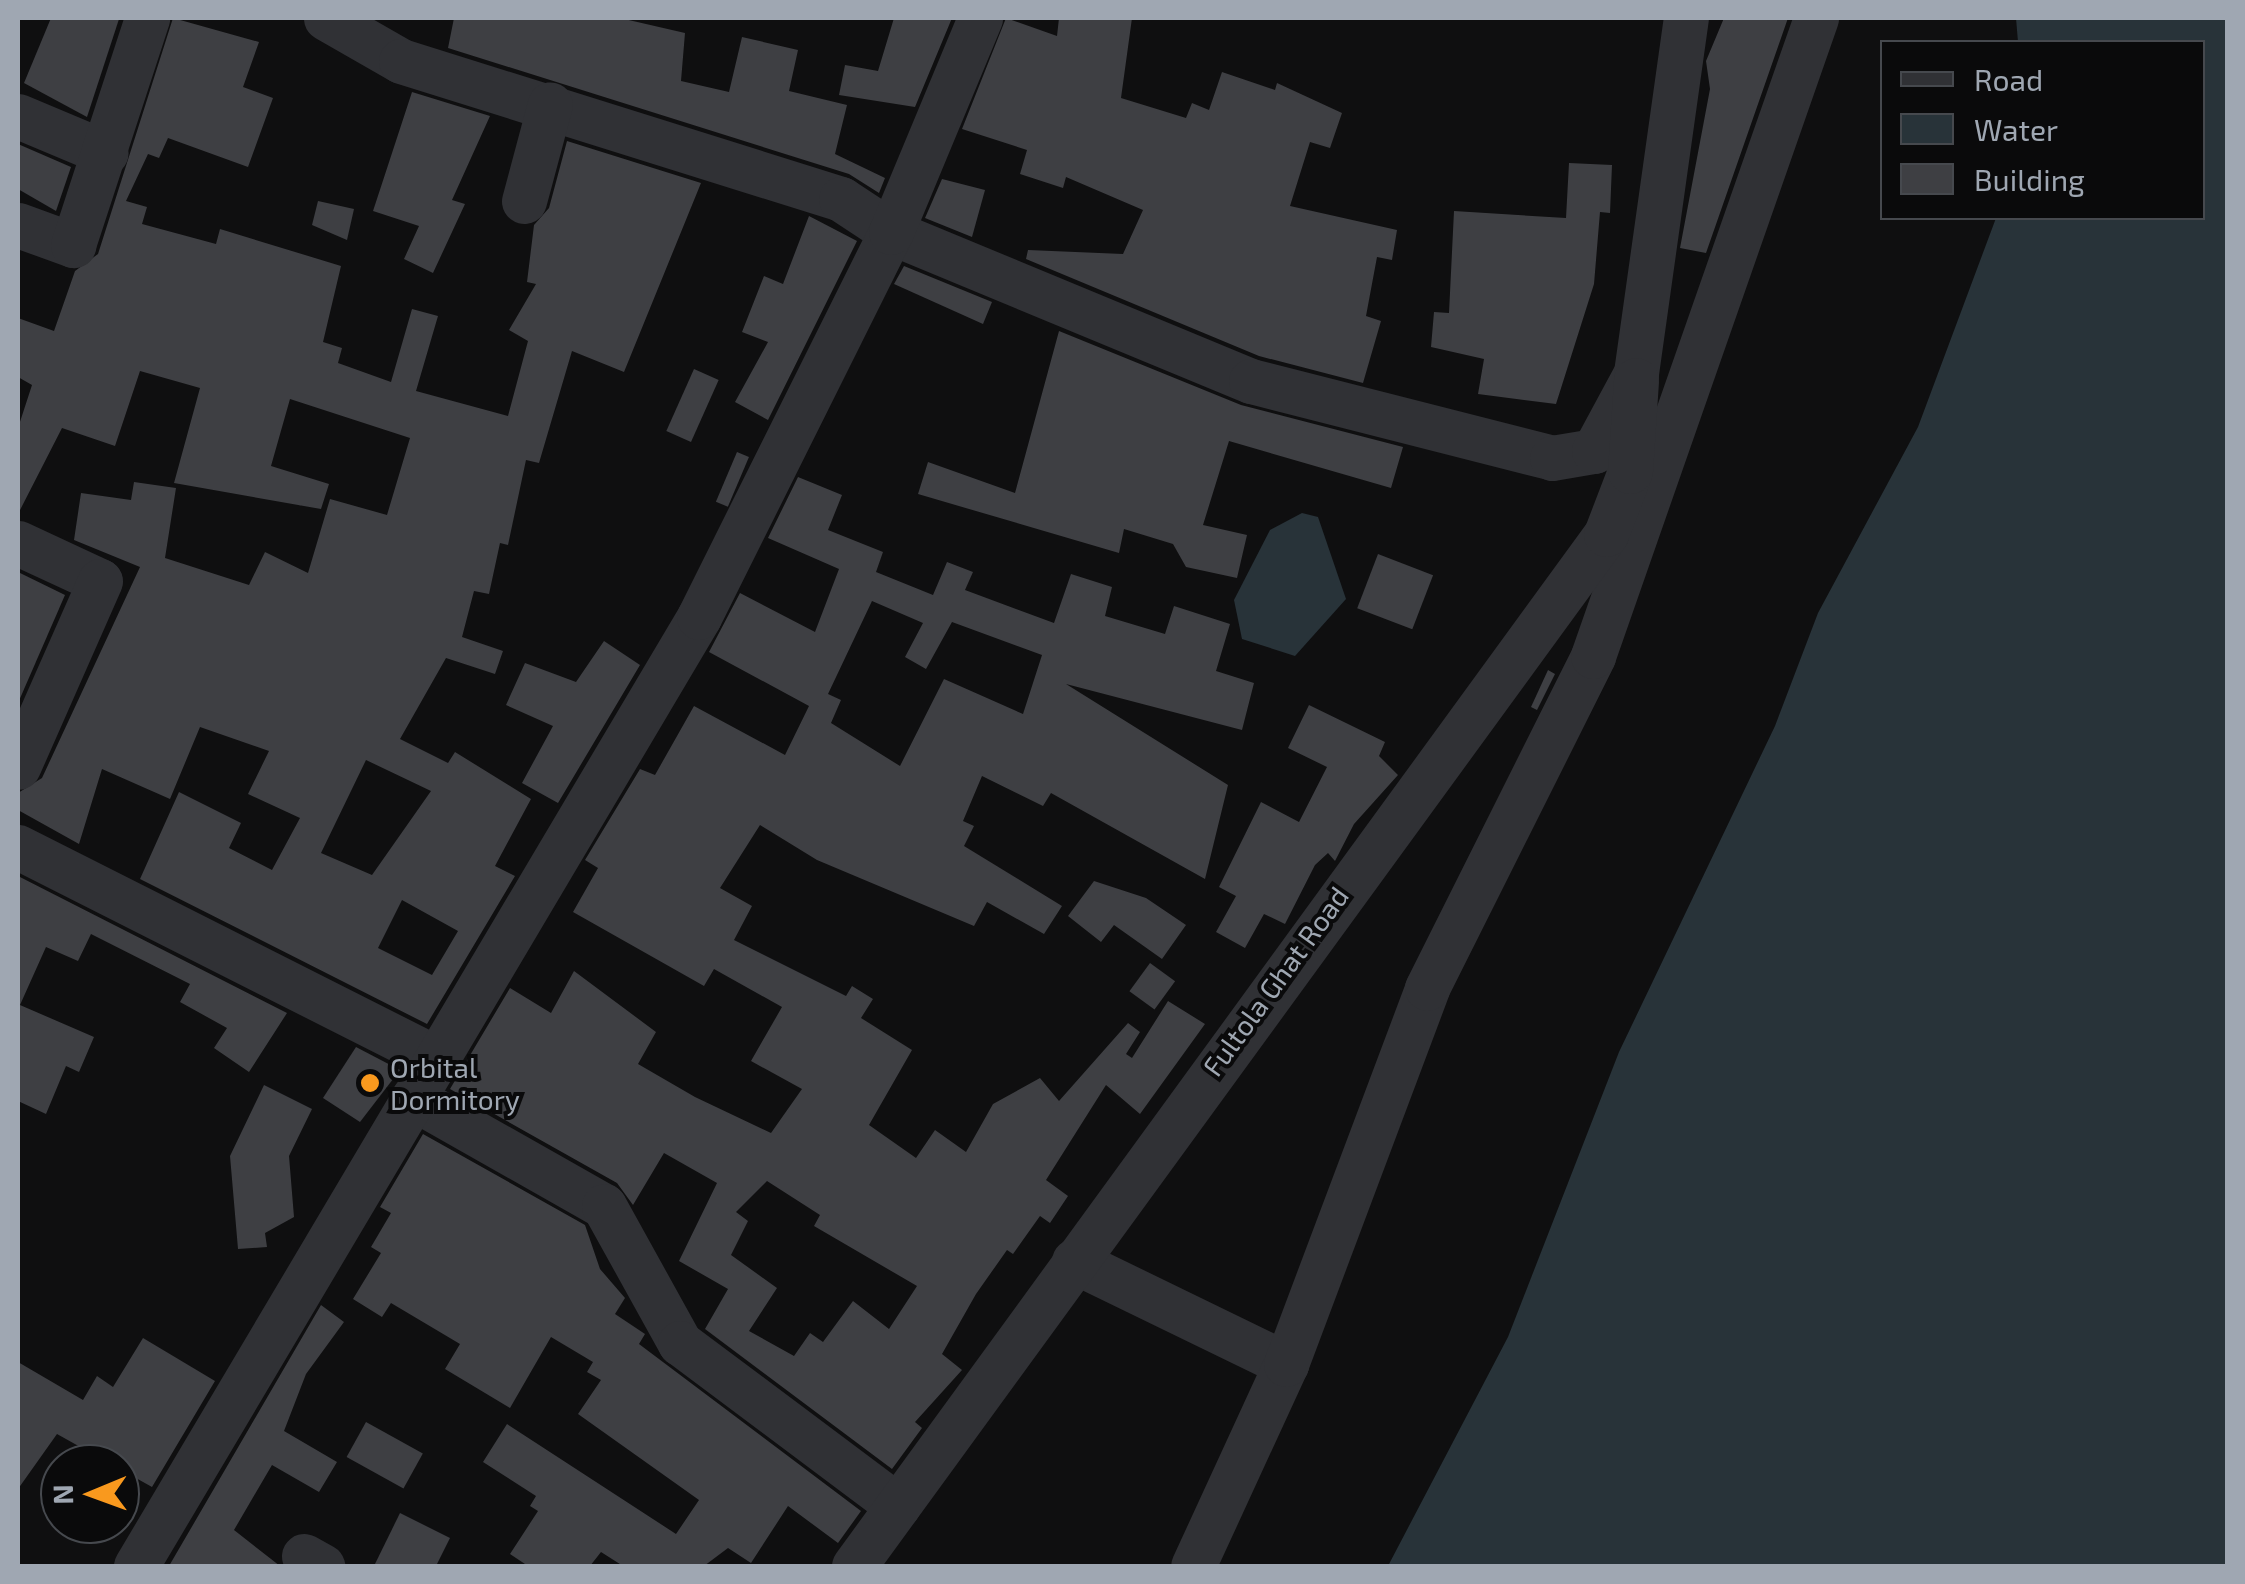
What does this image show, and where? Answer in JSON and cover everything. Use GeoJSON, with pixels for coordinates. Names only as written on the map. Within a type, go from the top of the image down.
{"type":"FeatureCollection","features":[{"type":"Feature","properties":{"kind":"street"},"geometry":{"type":"LineString","coordinates":[[18,225],[73,245],[106,154],[147,18]]}},
{"type":"Feature","properties":{"kind":"street"},"geometry":{"type":"LineString","coordinates":[[326,18],[401,61],[550,104],[841,199],[892,232],[1282,391],[1540,456],[1594,451],[1636,374]]}},
{"type":"Feature","properties":{"kind":"street"},"geometry":{"type":"LineString","coordinates":[[136,1566],[699,616],[892,232],[980,18]]}},
{"type":"Feature","properties":{"kind":"street","name":"Fultola Ghat Road"},"geometry":{"type":"LineString","coordinates":[[854,1566],[1606,534],[1630,470],[1636,374],[1686,18]]}},
{"type":"Feature","properties":{"kind":"street"},"geometry":{"type":"LineString","coordinates":[[1194,1566],[1332,1262],[1427,988],[1593,656],[1816,18]]}},
{"type":"Feature","properties":{"kind":"street"},"geometry":{"type":"LineString","coordinates":[[524,200],[550,104]]}},
{"type":"Feature","properties":{"kind":"street"},"geometry":{"type":"LineString","coordinates":[[18,116],[106,154]]}},
{"type":"Feature","properties":{"kind":"street"},"geometry":{"type":"LineString","coordinates":[[18,543],[100,581],[18,767]]}},
{"type":"Feature","properties":{"kind":"street"},"geometry":{"type":"LineString","coordinates":[[18,848],[437,1059]]}},
{"type":"Feature","properties":{"kind":"street"},"geometry":{"type":"LineString","coordinates":[[413,1098],[604,1206],[680,1343],[898,1506]]}},
{"type":"Feature","properties":{"kind":"street"},"geometry":{"type":"LineString","coordinates":[[1074,1261],[1286,1364]]}},
{"type":"Feature","properties":{"kind":"water"},"geometry":{"type":"Polygon","coordinates":[[[2016,18],[2227,18],[2227,1566],[1388,1566],[1508,1337],[1619,1052],[1775,726],[1818,613],[1918,427],[1995,220],[2205,220],[2205,40],[2018,40],[2016,18]]]}},
{"type":"Feature","properties":{"kind":"water"},"geometry":{"type":"Polygon","coordinates":[[[1302,513],[1318,517],[1346,599],[1295,656],[1242,639],[1234,600],[1270,530],[1302,513]]]}},
{"type":"Feature","properties":{"kind":"building"},"geometry":{"type":"Polygon","coordinates":[[[51,18],[119,19],[87,117],[24,83],[51,18]]]}},
{"type":"Feature","properties":{"kind":"building"},"geometry":{"type":"Polygon","coordinates":[[[173,18],[259,42],[243,87],[273,98],[248,167],[168,138],[159,158],[148,154],[126,201],[147,207],[142,224],[216,244],[220,229],[341,266],[323,342],[342,348],[338,363],[391,382],[412,309],[438,316],[416,391],[508,416],[528,341],[509,330],[536,284],[527,282],[534,225],[549,208],[567,141],[701,183],[624,372],[572,351],[539,463],[526,460],[508,545],[500,543],[489,594],[474,591],[462,637],[503,651],[495,674],[446,658],[400,739],[448,763],[455,752],[531,799],[495,866],[515,876],[427,1024],[140,879],[179,792],[241,823],[229,848],[272,870],[300,818],[248,794],[269,751],[200,727],[170,799],[102,769],[79,844],[18,810],[18,793],[42,778],[140,567],[74,540],[81,493],[131,500],[134,482],[176,488],[165,558],[249,585],[265,552],[308,573],[330,499],[387,515],[410,438],[290,399],[271,466],[329,484],[321,509],[174,483],[200,388],[140,371],[115,446],[62,428],[18,514],[18,428],[32,385],[18,377],[18,318],[54,331],[75,271],[98,254],[173,18]],[[366,760],[321,853],[372,875],[431,791],[366,760]],[[402,900],[378,948],[432,975],[458,931],[402,900]]]}},
{"type":"Feature","properties":{"kind":"building"},"geometry":{"type":"Polygon","coordinates":[[[454,18],[620,18],[685,33],[681,81],[729,92],[742,37],[798,50],[789,91],[847,105],[835,154],[885,178],[879,193],[849,174],[448,48],[454,18]]]}},
{"type":"Feature","properties":{"kind":"building"},"geometry":{"type":"Polygon","coordinates":[[[894,18],[952,18],[915,107],[839,95],[845,65],[878,71],[894,18]]]}},
{"type":"Feature","properties":{"kind":"building"},"geometry":{"type":"Polygon","coordinates":[[[1006,18],[1057,36],[1059,18],[1132,18],[1121,98],[1186,118],[1192,103],[1209,110],[1222,72],[1275,90],[1277,83],[1342,113],[1330,148],[1310,142],[1290,206],[1397,230],[1392,260],[1377,257],[1366,316],[1381,321],[1363,383],[1259,356],[1026,259],[1028,250],[1123,254],[1143,210],[1066,177],[1063,188],[1020,174],[1027,150],[962,129],[1006,18]]]}},
{"type":"Feature","properties":{"kind":"building"},"geometry":{"type":"Polygon","coordinates":[[[1724,18],[1788,18],[1706,253],[1680,248],[1710,89],[1706,61],[1724,18]]]}},
{"type":"Feature","properties":{"kind":"building"},"geometry":{"type":"Polygon","coordinates":[[[412,92],[490,116],[452,200],[465,204],[433,273],[404,259],[419,226],[373,211],[412,92]]]}},
{"type":"Feature","properties":{"kind":"building"},"geometry":{"type":"Polygon","coordinates":[[[18,144],[71,167],[56,211],[18,189],[18,144]]]}},
{"type":"Feature","properties":{"kind":"building"},"geometry":{"type":"Polygon","coordinates":[[[1569,163],[1612,165],[1610,213],[1600,212],[1594,284],[1556,404],[1478,394],[1484,359],[1431,347],[1434,312],[1449,313],[1454,211],[1566,218],[1569,163]]]}},
{"type":"Feature","properties":{"kind":"building"},"geometry":{"type":"Polygon","coordinates":[[[942,179],[985,190],[972,237],[925,218],[942,179]]]}},
{"type":"Feature","properties":{"kind":"building"},"geometry":{"type":"Polygon","coordinates":[[[318,201],[354,209],[347,240],[312,225],[318,201]]]}},
{"type":"Feature","properties":{"kind":"building"},"geometry":{"type":"Polygon","coordinates":[[[809,216],[857,241],[768,420],[735,402],[768,342],[742,332],[764,276],[783,284],[809,216]]]}},
{"type":"Feature","properties":{"kind":"building"},"geometry":{"type":"Polygon","coordinates":[[[904,266],[992,302],[983,324],[894,284],[904,266]]]}},
{"type":"Feature","properties":{"kind":"building"},"geometry":{"type":"Polygon","coordinates":[[[1059,331],[1241,405],[1403,447],[1391,488],[1229,441],[1203,525],[1247,535],[1237,578],[1186,567],[1173,544],[1124,529],[1119,553],[918,494],[928,462],[1015,493],[1059,331]]]}},
{"type":"Feature","properties":{"kind":"building"},"geometry":{"type":"Polygon","coordinates":[[[694,369],[719,380],[691,442],[666,431],[694,369]]]}},
{"type":"Feature","properties":{"kind":"building"},"geometry":{"type":"Polygon","coordinates":[[[737,452],[749,457],[728,507],[716,502],[737,452]]]}},
{"type":"Feature","properties":{"kind":"building"},"geometry":{"type":"Polygon","coordinates":[[[798,477],[842,495],[828,530],[883,552],[876,572],[933,595],[947,562],[973,572],[965,590],[1054,623],[1071,574],[1112,587],[1105,616],[1165,634],[1174,606],[1230,624],[1216,671],[1254,683],[1242,730],[1066,684],[1228,785],[1205,879],[1051,793],[1043,806],[982,776],[963,821],[974,826],[964,846],[1062,906],[1044,934],[987,902],[974,926],[817,860],[760,825],[720,888],[752,906],[734,940],[846,996],[852,986],[873,999],[861,1018],[912,1050],[869,1125],[916,1158],[935,1130],[966,1152],[993,1104],[1040,1078],[1059,1101],[1128,1023],[1140,1032],[1126,1054],[1132,1058],[1168,1001],[1205,1024],[1140,1114],[1106,1085],[1046,1180],[1068,1196],[1050,1223],[1040,1216],[1013,1254],[1007,1250],[976,1294],[942,1354],[962,1370],[915,1422],[922,1428],[892,1469],[705,1329],[728,1289],[679,1261],[717,1183],[664,1153],[633,1205],[617,1183],[450,1089],[510,988],[551,1013],[574,971],[656,1032],[638,1064],[695,1097],[771,1133],[802,1089],[751,1061],[782,1007],[714,969],[704,986],[573,912],[598,868],[585,860],[640,769],[655,775],[694,706],[785,755],[809,706],[709,652],[740,593],[815,632],[839,569],[768,538],[798,477]],[[872,601],[828,694],[841,700],[831,723],[900,766],[944,679],[1023,714],[1042,655],[952,622],[926,669],[905,657],[923,623],[872,601]],[[767,1181],[736,1212],[748,1221],[731,1255],[777,1288],[749,1331],[794,1356],[810,1333],[823,1342],[853,1301],[889,1329],[917,1286],[814,1226],[820,1215],[767,1181]]]}},
{"type":"Feature","properties":{"kind":"building"},"geometry":{"type":"Polygon","coordinates":[[[1378,554],[1433,575],[1412,629],[1357,608],[1378,554]]]}},
{"type":"Feature","properties":{"kind":"building"},"geometry":{"type":"Polygon","coordinates":[[[18,572],[65,595],[18,703],[18,572]]]}},
{"type":"Feature","properties":{"kind":"building"},"geometry":{"type":"Polygon","coordinates":[[[604,641],[640,665],[558,803],[522,783],[553,726],[506,705],[525,663],[576,682],[604,641]]]}},
{"type":"Feature","properties":{"kind":"building"},"geometry":{"type":"Polygon","coordinates":[[[1548,670],[1555,674],[1537,710],[1531,707],[1548,670]]]}},
{"type":"Feature","properties":{"kind":"building"},"geometry":{"type":"Polygon","coordinates":[[[1309,705],[1385,742],[1379,756],[1398,775],[1354,824],[1335,861],[1328,853],[1315,865],[1285,924],[1264,914],[1245,948],[1216,932],[1236,896],[1219,887],[1261,802],[1299,822],[1327,767],[1288,748],[1309,705]]]}},
{"type":"Feature","properties":{"kind":"building"},"geometry":{"type":"Polygon","coordinates":[[[18,876],[287,1013],[249,1072],[214,1048],[227,1028],[180,1002],[190,984],[91,934],[78,961],[46,947],[20,1005],[94,1037],[79,1072],[66,1066],[46,1114],[18,1101],[18,876]]]}},
{"type":"Feature","properties":{"kind":"building"},"geometry":{"type":"Polygon","coordinates":[[[1094,881],[1146,898],[1186,925],[1162,959],[1114,925],[1101,942],[1068,916],[1094,881]]]}},
{"type":"Feature","properties":{"kind":"building"},"geometry":{"type":"Polygon","coordinates":[[[1150,963],[1175,981],[1155,1010],[1129,991],[1150,963]]]}},
{"type":"Feature","properties":{"kind":"building","name":"Orbital Dormitory"},"geometry":{"type":"Polygon","coordinates":[[[356,1047],[400,1070],[360,1122],[323,1098],[356,1047]]]}},
{"type":"Feature","properties":{"kind":"building"},"geometry":{"type":"Polygon","coordinates":[[[264,1085],[312,1109],[289,1156],[294,1217],[265,1233],[267,1247],[238,1249],[230,1156],[264,1085]]]}},
{"type":"Feature","properties":{"kind":"building"},"geometry":{"type":"Polygon","coordinates":[[[423,1134],[585,1225],[600,1269],[625,1298],[615,1314],[645,1334],[639,1344],[861,1511],[838,1543],[788,1506],[751,1563],[728,1548],[704,1566],[623,1566],[601,1552],[590,1566],[528,1566],[510,1554],[538,1511],[530,1506],[536,1496],[483,1462],[507,1424],[676,1534],[699,1500],[578,1414],[601,1380],[587,1372],[593,1362],[551,1337],[510,1408],[445,1369],[460,1344],[391,1303],[382,1317],[353,1299],[381,1253],[371,1247],[391,1213],[380,1207],[423,1134]]]}},
{"type":"Feature","properties":{"kind":"building"},"geometry":{"type":"Polygon","coordinates":[[[321,1305],[344,1322],[306,1374],[284,1431],[337,1462],[319,1492],[272,1465],[234,1530],[280,1566],[169,1566],[321,1305]]]}},
{"type":"Feature","properties":{"kind":"building"},"geometry":{"type":"Polygon","coordinates":[[[143,1338],[215,1381],[152,1487],[140,1480],[140,1444],[75,1444],[57,1434],[50,1444],[40,1444],[40,1458],[18,1489],[18,1362],[83,1400],[97,1376],[113,1387],[143,1338]]]}},
{"type":"Feature","properties":{"kind":"building"},"geometry":{"type":"Polygon","coordinates":[[[366,1422],[423,1454],[403,1488],[347,1457],[366,1422]]]}},
{"type":"Feature","properties":{"kind":"building"},"geometry":{"type":"Polygon","coordinates":[[[400,1513],[450,1538],[436,1566],[374,1566],[400,1513]]]}},
{"type":"Feature","properties":{"kind":"place","name":"Orbital Dormitory"},"geometry":{"type":"Point","coordinates":[370,1083]}}]}
